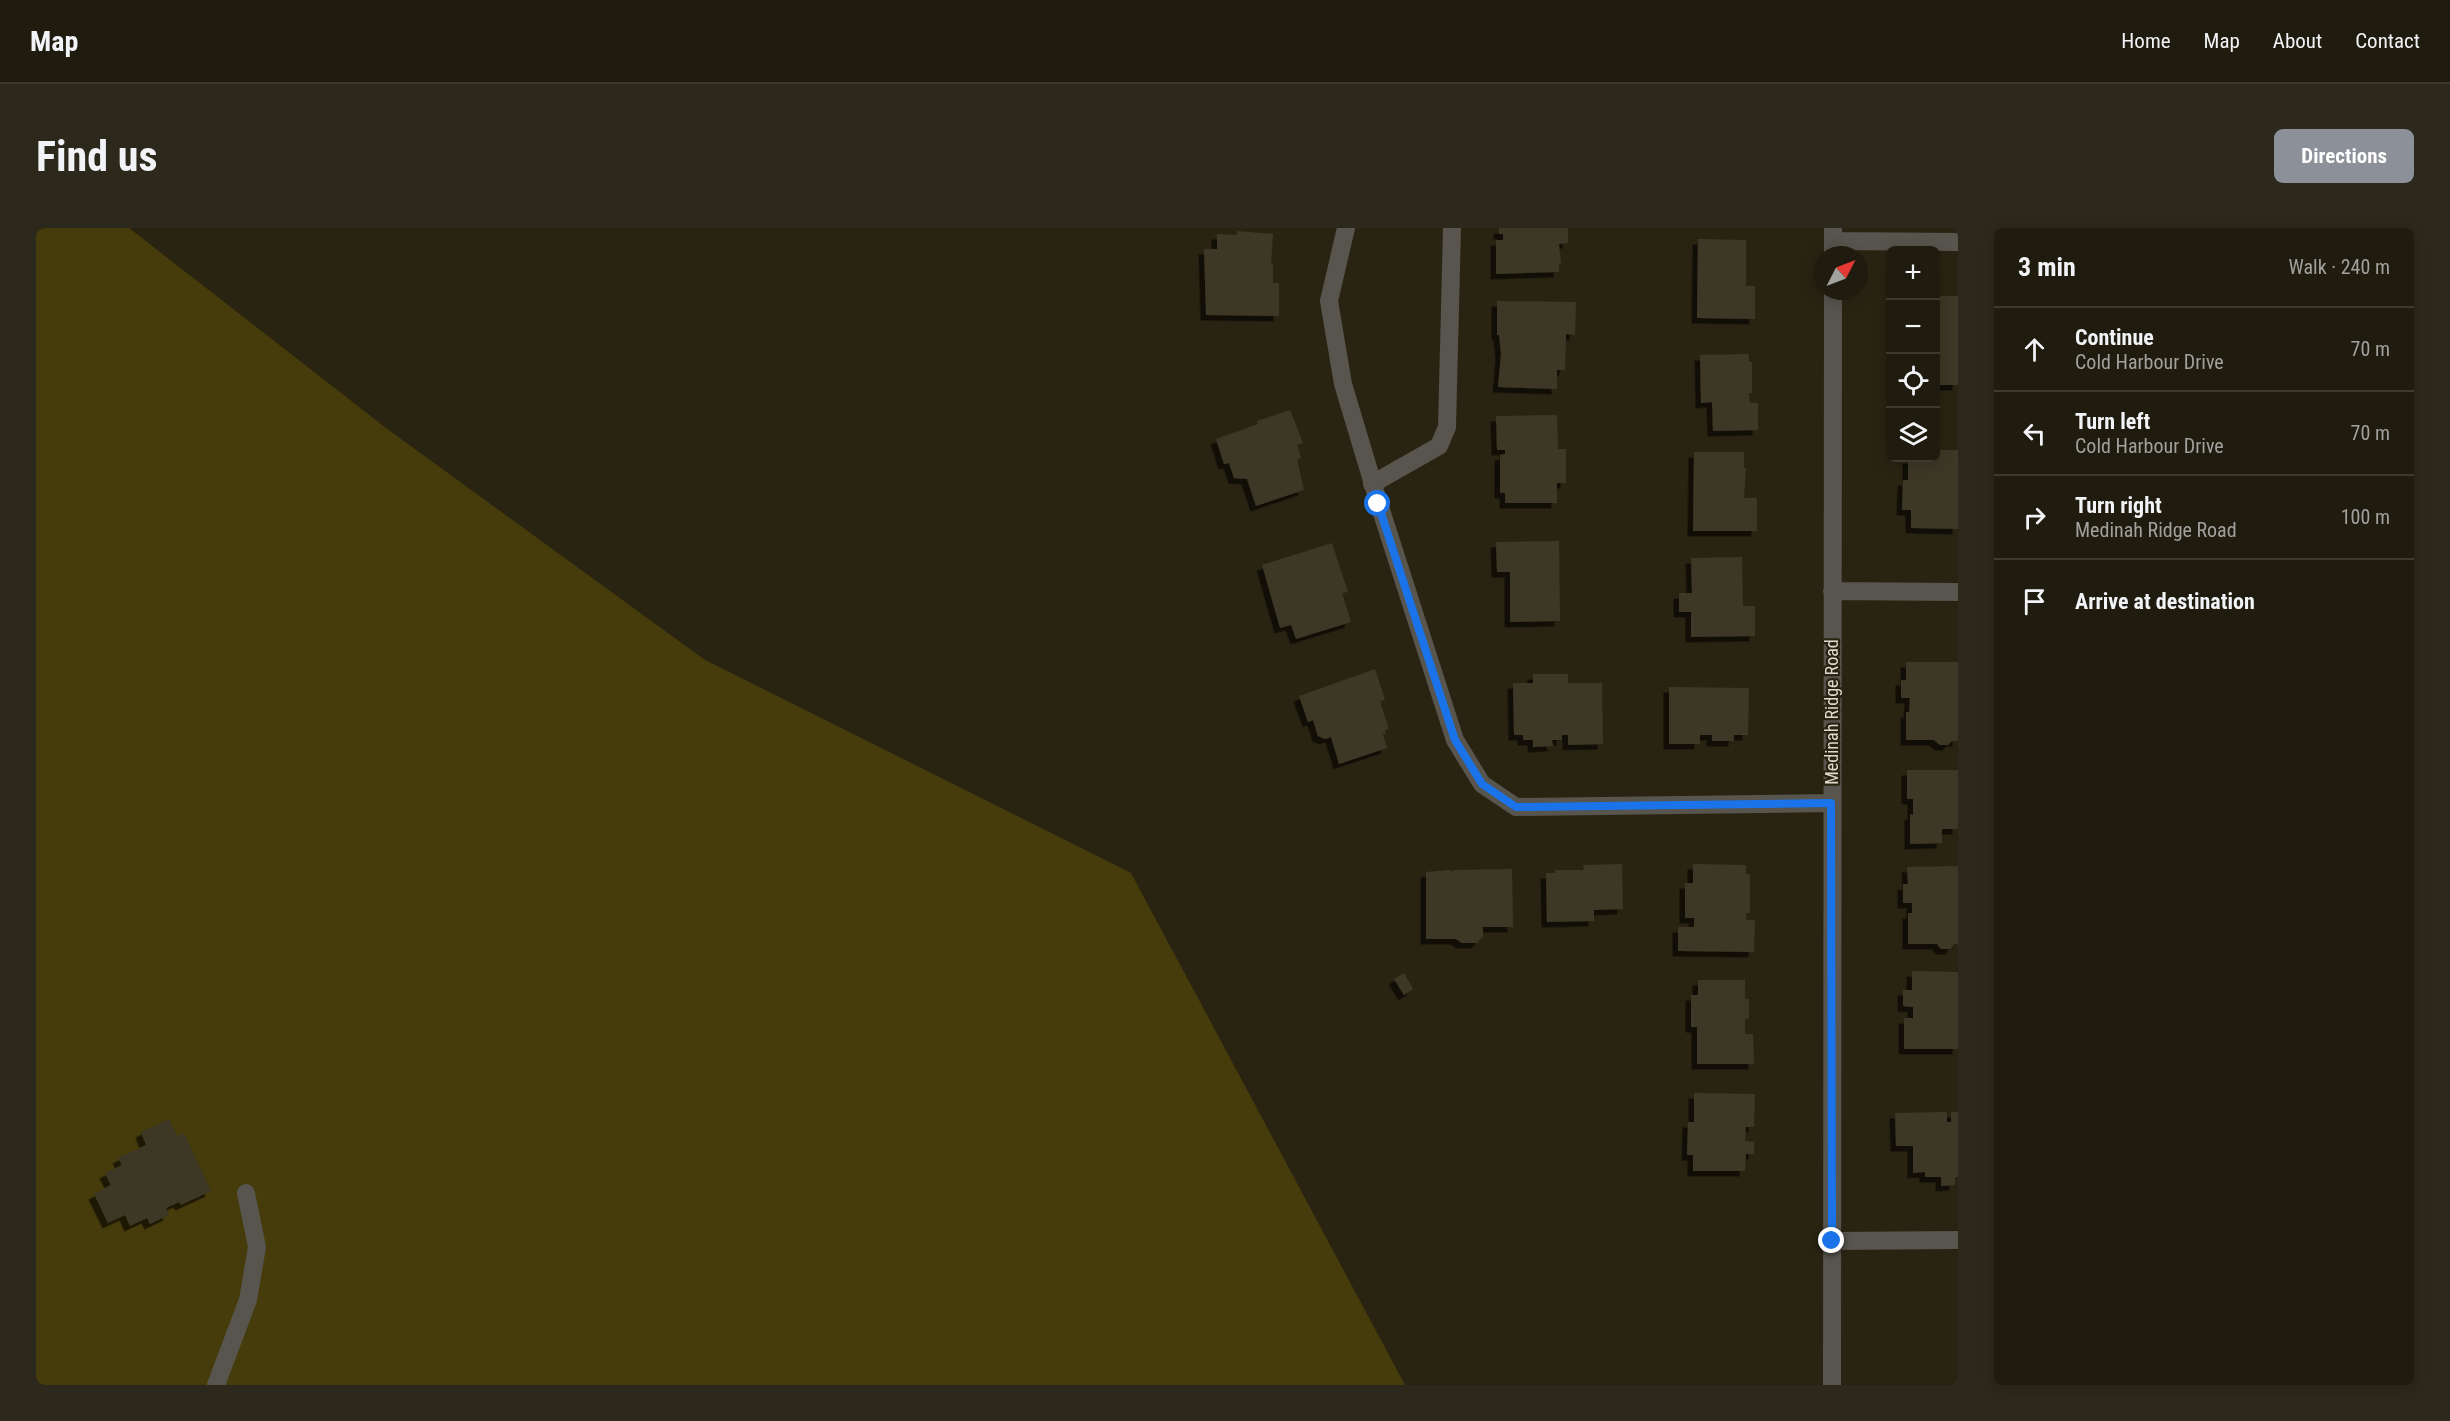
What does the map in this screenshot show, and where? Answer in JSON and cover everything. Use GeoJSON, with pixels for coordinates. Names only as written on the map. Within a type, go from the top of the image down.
{"type":"FeatureCollection","features":[{"type":"Feature","properties":{"kind":"street"},"geometry":{"type":"LineString","coordinates":[[1346,228],[1329,301],[1343,384],[1372,484],[1455,740],[1482,784],[1516,807],[1831,803]]}},
{"type":"Feature","properties":{"kind":"street"},"geometry":{"type":"LineString","coordinates":[[1372,484],[1439,446],[1447,427],[1452,228]]}},
{"type":"Feature","properties":{"kind":"street"},"geometry":{"type":"LineString","coordinates":[[1833,242],[1958,242]]}},
{"type":"Feature","properties":{"kind":"street","name":"Medinah Ridge Road"},"geometry":{"type":"LineString","coordinates":[[1832,1385],[1833,300]]}},
{"type":"Feature","properties":{"kind":"street"},"geometry":{"type":"LineString","coordinates":[[1832,591],[1958,592]]}},
{"type":"Feature","properties":{"kind":"street"},"geometry":{"type":"LineString","coordinates":[[216,1385],[248,1300],[257,1247],[246,1192]]}},
{"type":"Feature","properties":{"kind":"street"},"geometry":{"type":"LineString","coordinates":[[1832,1241],[1958,1240]]}},
{"type":"Feature","properties":{"kind":"shaded area"},"geometry":{"type":"Polygon","coordinates":[[[36,228],[129,228],[386,428],[705,660],[1131,873],[1405,1385],[36,1385],[36,228]]]}},
{"type":"Feature","properties":{"kind":"building"},"geometry":{"type":"Polygon","coordinates":[[[1499,228],[1568,228],[1568,243],[1559,244],[1561,265],[1559,265],[1559,272],[1496,274],[1496,240],[1503,240],[1503,234],[1499,234],[1499,228]]]}},
{"type":"Feature","properties":{"kind":"building"},"geometry":{"type":"Polygon","coordinates":[[[1237,231],[1273,234],[1271,264],[1273,264],[1273,283],[1279,283],[1279,316],[1206,315],[1204,249],[1217,249],[1217,234],[1237,235],[1237,231]]]}},
{"type":"Feature","properties":{"kind":"building"},"geometry":{"type":"Polygon","coordinates":[[[1698,239],[1746,240],[1746,286],[1755,286],[1755,319],[1697,318],[1698,239]]]}},
{"type":"Feature","properties":{"kind":"building"},"geometry":{"type":"Polygon","coordinates":[[[1940,296],[1958,296],[1958,385],[1940,385],[1940,296]]]}},
{"type":"Feature","properties":{"kind":"building"},"geometry":{"type":"Polygon","coordinates":[[[1497,301],[1576,302],[1575,335],[1566,334],[1565,370],[1557,370],[1557,389],[1498,387],[1501,354],[1499,335],[1497,335],[1497,301]]]}},
{"type":"Feature","properties":{"kind":"building"},"geometry":{"type":"Polygon","coordinates":[[[1749,354],[1749,362],[1752,362],[1750,403],[1758,403],[1758,430],[1713,431],[1712,402],[1701,403],[1700,355],[1749,354]]]}},
{"type":"Feature","properties":{"kind":"building"},"geometry":{"type":"Polygon","coordinates":[[[1290,410],[1303,443],[1297,445],[1301,458],[1297,459],[1304,490],[1256,506],[1247,479],[1234,478],[1229,463],[1224,464],[1216,439],[1290,410]]]}},
{"type":"Feature","properties":{"kind":"building"},"geometry":{"type":"Polygon","coordinates":[[[1557,415],[1558,449],[1566,449],[1566,483],[1557,483],[1557,503],[1505,503],[1505,493],[1500,493],[1500,455],[1505,454],[1505,450],[1497,450],[1496,416],[1557,415]]]}},
{"type":"Feature","properties":{"kind":"building"},"geometry":{"type":"Polygon","coordinates":[[[1940,450],[1958,450],[1958,529],[1911,528],[1911,510],[1902,510],[1903,480],[1908,480],[1908,462],[1940,462],[1940,450]]]}},
{"type":"Feature","properties":{"kind":"building"},"geometry":{"type":"Polygon","coordinates":[[[1694,452],[1744,452],[1744,468],[1746,468],[1744,498],[1757,498],[1757,531],[1693,531],[1694,452]]]}},
{"type":"Feature","properties":{"kind":"building"},"geometry":{"type":"Polygon","coordinates":[[[1559,541],[1560,621],[1510,622],[1510,572],[1497,572],[1496,542],[1559,541]]]}},
{"type":"Feature","properties":{"kind":"building"},"geometry":{"type":"Polygon","coordinates":[[[1332,543],[1348,592],[1342,593],[1351,622],[1296,639],[1291,625],[1280,628],[1262,565],[1332,543]]]}},
{"type":"Feature","properties":{"kind":"building"},"geometry":{"type":"Polygon","coordinates":[[[1742,557],[1743,606],[1755,606],[1755,636],[1691,637],[1691,612],[1679,612],[1679,593],[1692,593],[1691,558],[1742,557]]]}},
{"type":"Feature","properties":{"kind":"building"},"geometry":{"type":"Polygon","coordinates":[[[1906,662],[1958,662],[1958,741],[1940,745],[1934,740],[1906,740],[1906,712],[1909,712],[1910,698],[1901,698],[1901,680],[1906,680],[1906,662]]]}},
{"type":"Feature","properties":{"kind":"building"},"geometry":{"type":"Polygon","coordinates":[[[1375,669],[1385,700],[1380,701],[1389,729],[1385,730],[1386,734],[1383,734],[1387,748],[1339,764],[1331,737],[1325,739],[1318,736],[1313,720],[1308,722],[1299,696],[1375,669]]]}},
{"type":"Feature","properties":{"kind":"building"},"geometry":{"type":"Polygon","coordinates":[[[1533,674],[1568,674],[1568,683],[1602,683],[1603,744],[1568,745],[1568,735],[1562,735],[1562,740],[1552,740],[1553,746],[1533,747],[1533,740],[1523,740],[1523,735],[1514,735],[1513,683],[1533,683],[1533,674]]]}},
{"type":"Feature","properties":{"kind":"building"},"geometry":{"type":"Polygon","coordinates":[[[1669,687],[1749,688],[1748,735],[1734,735],[1734,741],[1712,741],[1712,735],[1700,735],[1700,744],[1669,744],[1669,687]]]}},
{"type":"Feature","properties":{"kind":"building"},"geometry":{"type":"Polygon","coordinates":[[[1907,770],[1958,770],[1958,829],[1942,829],[1942,843],[1910,844],[1910,814],[1913,815],[1913,799],[1907,799],[1907,770]]]}},
{"type":"Feature","properties":{"kind":"building"},"geometry":{"type":"Polygon","coordinates":[[[1622,864],[1623,909],[1594,910],[1594,921],[1547,922],[1546,873],[1555,873],[1555,870],[1584,870],[1583,865],[1622,864]]]}},
{"type":"Feature","properties":{"kind":"building"},"geometry":{"type":"Polygon","coordinates":[[[1693,864],[1746,865],[1746,874],[1750,874],[1750,913],[1746,913],[1746,920],[1755,920],[1754,952],[1678,951],[1678,927],[1694,927],[1694,918],[1685,918],[1685,883],[1693,883],[1693,864]]]}},
{"type":"Feature","properties":{"kind":"building"},"geometry":{"type":"Polygon","coordinates":[[[1958,866],[1958,944],[1954,944],[1951,949],[1941,949],[1937,944],[1908,944],[1908,913],[1912,913],[1912,903],[1903,903],[1903,884],[1908,884],[1907,867],[1958,866]]]}},
{"type":"Feature","properties":{"kind":"building"},"geometry":{"type":"Polygon","coordinates":[[[1512,869],[1513,927],[1483,927],[1483,936],[1477,943],[1462,943],[1456,939],[1426,939],[1426,872],[1512,869]]]}},
{"type":"Feature","properties":{"kind":"building"},"geometry":{"type":"Polygon","coordinates":[[[1912,971],[1958,972],[1958,1049],[1904,1049],[1904,1018],[1913,1018],[1913,1007],[1903,1006],[1903,990],[1912,990],[1912,971]]]}},
{"type":"Feature","properties":{"kind":"building"},"geometry":{"type":"Polygon","coordinates":[[[1404,973],[1413,989],[1404,995],[1394,979],[1404,973]]]}},
{"type":"Feature","properties":{"kind":"building"},"geometry":{"type":"Polygon","coordinates":[[[1698,980],[1745,980],[1745,999],[1749,999],[1749,1018],[1745,1019],[1745,1034],[1753,1034],[1754,1064],[1697,1064],[1697,1027],[1691,1027],[1691,995],[1698,995],[1698,980]]]}},
{"type":"Feature","properties":{"kind":"building"},"geometry":{"type":"Polygon","coordinates":[[[1694,1093],[1755,1094],[1754,1127],[1746,1127],[1745,1141],[1754,1142],[1754,1154],[1746,1154],[1745,1171],[1693,1171],[1693,1155],[1687,1155],[1688,1122],[1694,1122],[1694,1093]]]}},
{"type":"Feature","properties":{"kind":"building"},"geometry":{"type":"Polygon","coordinates":[[[1947,1112],[1947,1122],[1951,1122],[1951,1112],[1958,1112],[1958,1177],[1955,1177],[1955,1185],[1941,1186],[1941,1177],[1925,1177],[1925,1172],[1913,1173],[1913,1146],[1896,1146],[1895,1113],[1947,1112]]]}},
{"type":"Feature","properties":{"kind":"building"},"geometry":{"type":"Polygon","coordinates":[[[169,1119],[177,1136],[184,1133],[211,1191],[181,1205],[179,1202],[166,1208],[169,1215],[150,1224],[147,1218],[130,1226],[125,1215],[108,1223],[94,1194],[111,1185],[105,1173],[122,1165],[118,1158],[146,1145],[141,1132],[169,1119]]]}},
{"type":"Feature","properties":{"kind":"route"},"geometry":{"type":"LineString","coordinates":[[1378,504],[1455,740],[1482,784],[1516,807],[1831,803],[1832,1241]]}}]}
